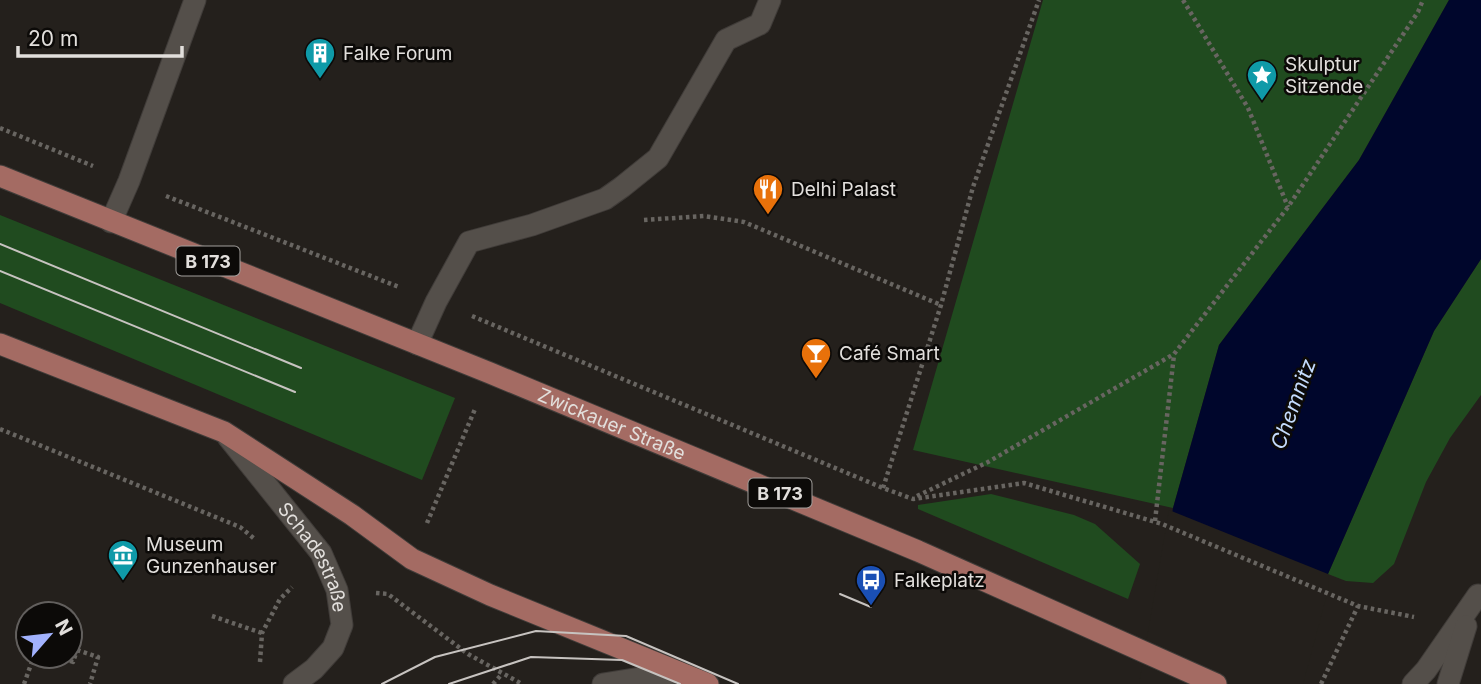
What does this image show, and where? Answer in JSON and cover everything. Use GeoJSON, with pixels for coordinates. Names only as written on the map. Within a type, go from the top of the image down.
{"type":"FeatureCollection","features":[{"type":"Feature","properties":{"kind":"main road","name":"Zwickauer Straße"},"geometry":{"type":"LineString","coordinates":[[0,176],[490,373],[918,551],[1216,684]]}},
{"type":"Feature","properties":{"kind":"main road"},"geometry":{"type":"LineString","coordinates":[[0,344],[224,432],[352,515],[412,559],[490,595],[708,684]]}},
{"type":"Feature","properties":{"kind":"street"},"geometry":{"type":"LineString","coordinates":[[111,222],[129,181],[195,0]]}},
{"type":"Feature","properties":{"kind":"street"},"geometry":{"type":"LineString","coordinates":[[417,344],[468,242],[532,225],[605,199],[659,158],[726,40],[760,24],[770,0]]}},
{"type":"Feature","properties":{"kind":"street","name":"Schadestraße"},"geometry":{"type":"LineString","coordinates":[[224,432],[321,553],[337,590],[342,625],[333,648],[314,669],[294,684]]}},
{"type":"Feature","properties":{"kind":"street"},"geometry":{"type":"LineString","coordinates":[[1413,684],[1426,670],[1480,592]]}},
{"type":"Feature","properties":{"kind":"street"},"geometry":{"type":"LineString","coordinates":[[1448,684],[1462,637],[1480,592]]}},
{"type":"Feature","properties":{"kind":"street"},"geometry":{"type":"LineString","coordinates":[[603,684],[678,671]]}},
{"type":"Feature","properties":{"kind":"path"},"geometry":{"type":"LineString","coordinates":[[883,488],[941,305],[974,187],[1039,0]]}},
{"type":"Feature","properties":{"kind":"path"},"geometry":{"type":"LineString","coordinates":[[1183,0],[1248,108],[1288,207]]}},
{"type":"Feature","properties":{"kind":"path"},"geometry":{"type":"LineString","coordinates":[[913,499],[988,462],[1174,354],[1288,207],[1419,12],[1423,0]]}},
{"type":"Feature","properties":{"kind":"path"},"geometry":{"type":"LineString","coordinates":[[0,128],[508,331],[913,499],[1024,484],[1155,521],[1358,606],[1413,617]]}},
{"type":"Feature","properties":{"kind":"path"},"geometry":{"type":"LineString","coordinates":[[651,220],[704,216],[744,222],[941,305]]}},
{"type":"Feature","properties":{"kind":"path"},"geometry":{"type":"LineString","coordinates":[[508,331],[412,559],[388,594],[439,634],[522,684]]}},
{"type":"Feature","properties":{"kind":"path"},"geometry":{"type":"LineString","coordinates":[[1155,521],[1174,354]]}},
{"type":"Feature","properties":{"kind":"path"},"geometry":{"type":"LineString","coordinates":[[0,429],[240,527],[266,547]]}},
{"type":"Feature","properties":{"kind":"path"},"geometry":{"type":"LineString","coordinates":[[260,669],[262,633],[280,599],[292,587],[288,579]]}},
{"type":"Feature","properties":{"kind":"path"},"geometry":{"type":"LineString","coordinates":[[1321,684],[1358,606]]}},
{"type":"Feature","properties":{"kind":"path"},"geometry":{"type":"LineString","coordinates":[[212,616],[262,633]]}},
{"type":"Feature","properties":{"kind":"path"},"geometry":{"type":"LineString","coordinates":[[84,652],[98,657],[90,684]]}},
{"type":"Feature","properties":{"kind":"path"},"geometry":{"type":"LineString","coordinates":[[493,684],[502,674]]}},
{"type":"Feature","properties":{"kind":"green space"},"geometry":{"type":"Polygon","coordinates":[[[1043,0],[1449,0],[1359,160],[1219,345],[1173,508],[913,450],[1043,0]]]}},
{"type":"Feature","properties":{"kind":"green space"},"geometry":{"type":"Polygon","coordinates":[[[0,215],[455,398],[422,480],[0,303],[0,215]]]}},
{"type":"Feature","properties":{"kind":"green space"},"geometry":{"type":"Polygon","coordinates":[[[1481,259],[1481,395],[1450,438],[1426,482],[1394,564],[1373,583],[1346,581],[1328,574],[1434,331],[1481,259]]]}},
{"type":"Feature","properties":{"kind":"green space"},"geometry":{"type":"Polygon","coordinates":[[[991,494],[1074,515],[1095,524],[1140,564],[1128,599],[918,509],[918,505],[991,494]]]}},
{"type":"Feature","properties":{"kind":"water","name":"Chemnitz"},"geometry":{"type":"Polygon","coordinates":[[[1449,0],[1481,0],[1481,259],[1434,331],[1328,574],[1299,684],[1143,684],[1173,508],[1219,345],[1359,160],[1449,0]]]}},
{"type":"Feature","properties":{"kind":"pier"},"geometry":{"type":"Polygon","coordinates":[[[1169,510],[1328,574],[1329,587],[1303,684],[1139,684],[1169,510]]]}},
{"type":"Feature","properties":{"kind":"tram line"},"geometry":{"type":"LineString","coordinates":[[0,244],[301,368]]}},
{"type":"Feature","properties":{"kind":"tram line"},"geometry":{"type":"LineString","coordinates":[[0,271],[295,392]]}},
{"type":"Feature","properties":{"kind":"tram line"},"geometry":{"type":"LineString","coordinates":[[840,594],[871,607]]}},
{"type":"Feature","properties":{"kind":"tram line"},"geometry":{"type":"LineString","coordinates":[[382,684],[435,657],[536,631],[626,636],[738,684]]}},
{"type":"Feature","properties":{"kind":"tram line"},"geometry":{"type":"LineString","coordinates":[[449,684],[531,657],[622,660],[680,684]]}},
{"type":"Feature","properties":{"kind":"place","name":"Falke Forum"},"geometry":{"type":"Point","coordinates":[320,80]}},
{"type":"Feature","properties":{"kind":"place","name":"Skulptur Sitzende"},"geometry":{"type":"Point","coordinates":[1262,102]}},
{"type":"Feature","properties":{"kind":"place","name":"Delhi Palast"},"geometry":{"type":"Point","coordinates":[768,216]}},
{"type":"Feature","properties":{"kind":"place","name":"Café Smart"},"geometry":{"type":"Point","coordinates":[816,380]}},
{"type":"Feature","properties":{"kind":"place","name":"Museum Gunzenhauser"},"geometry":{"type":"Point","coordinates":[123,582]}},
{"type":"Feature","properties":{"kind":"place","name":"Falkeplatz"},"geometry":{"type":"Point","coordinates":[871,607]}}]}
